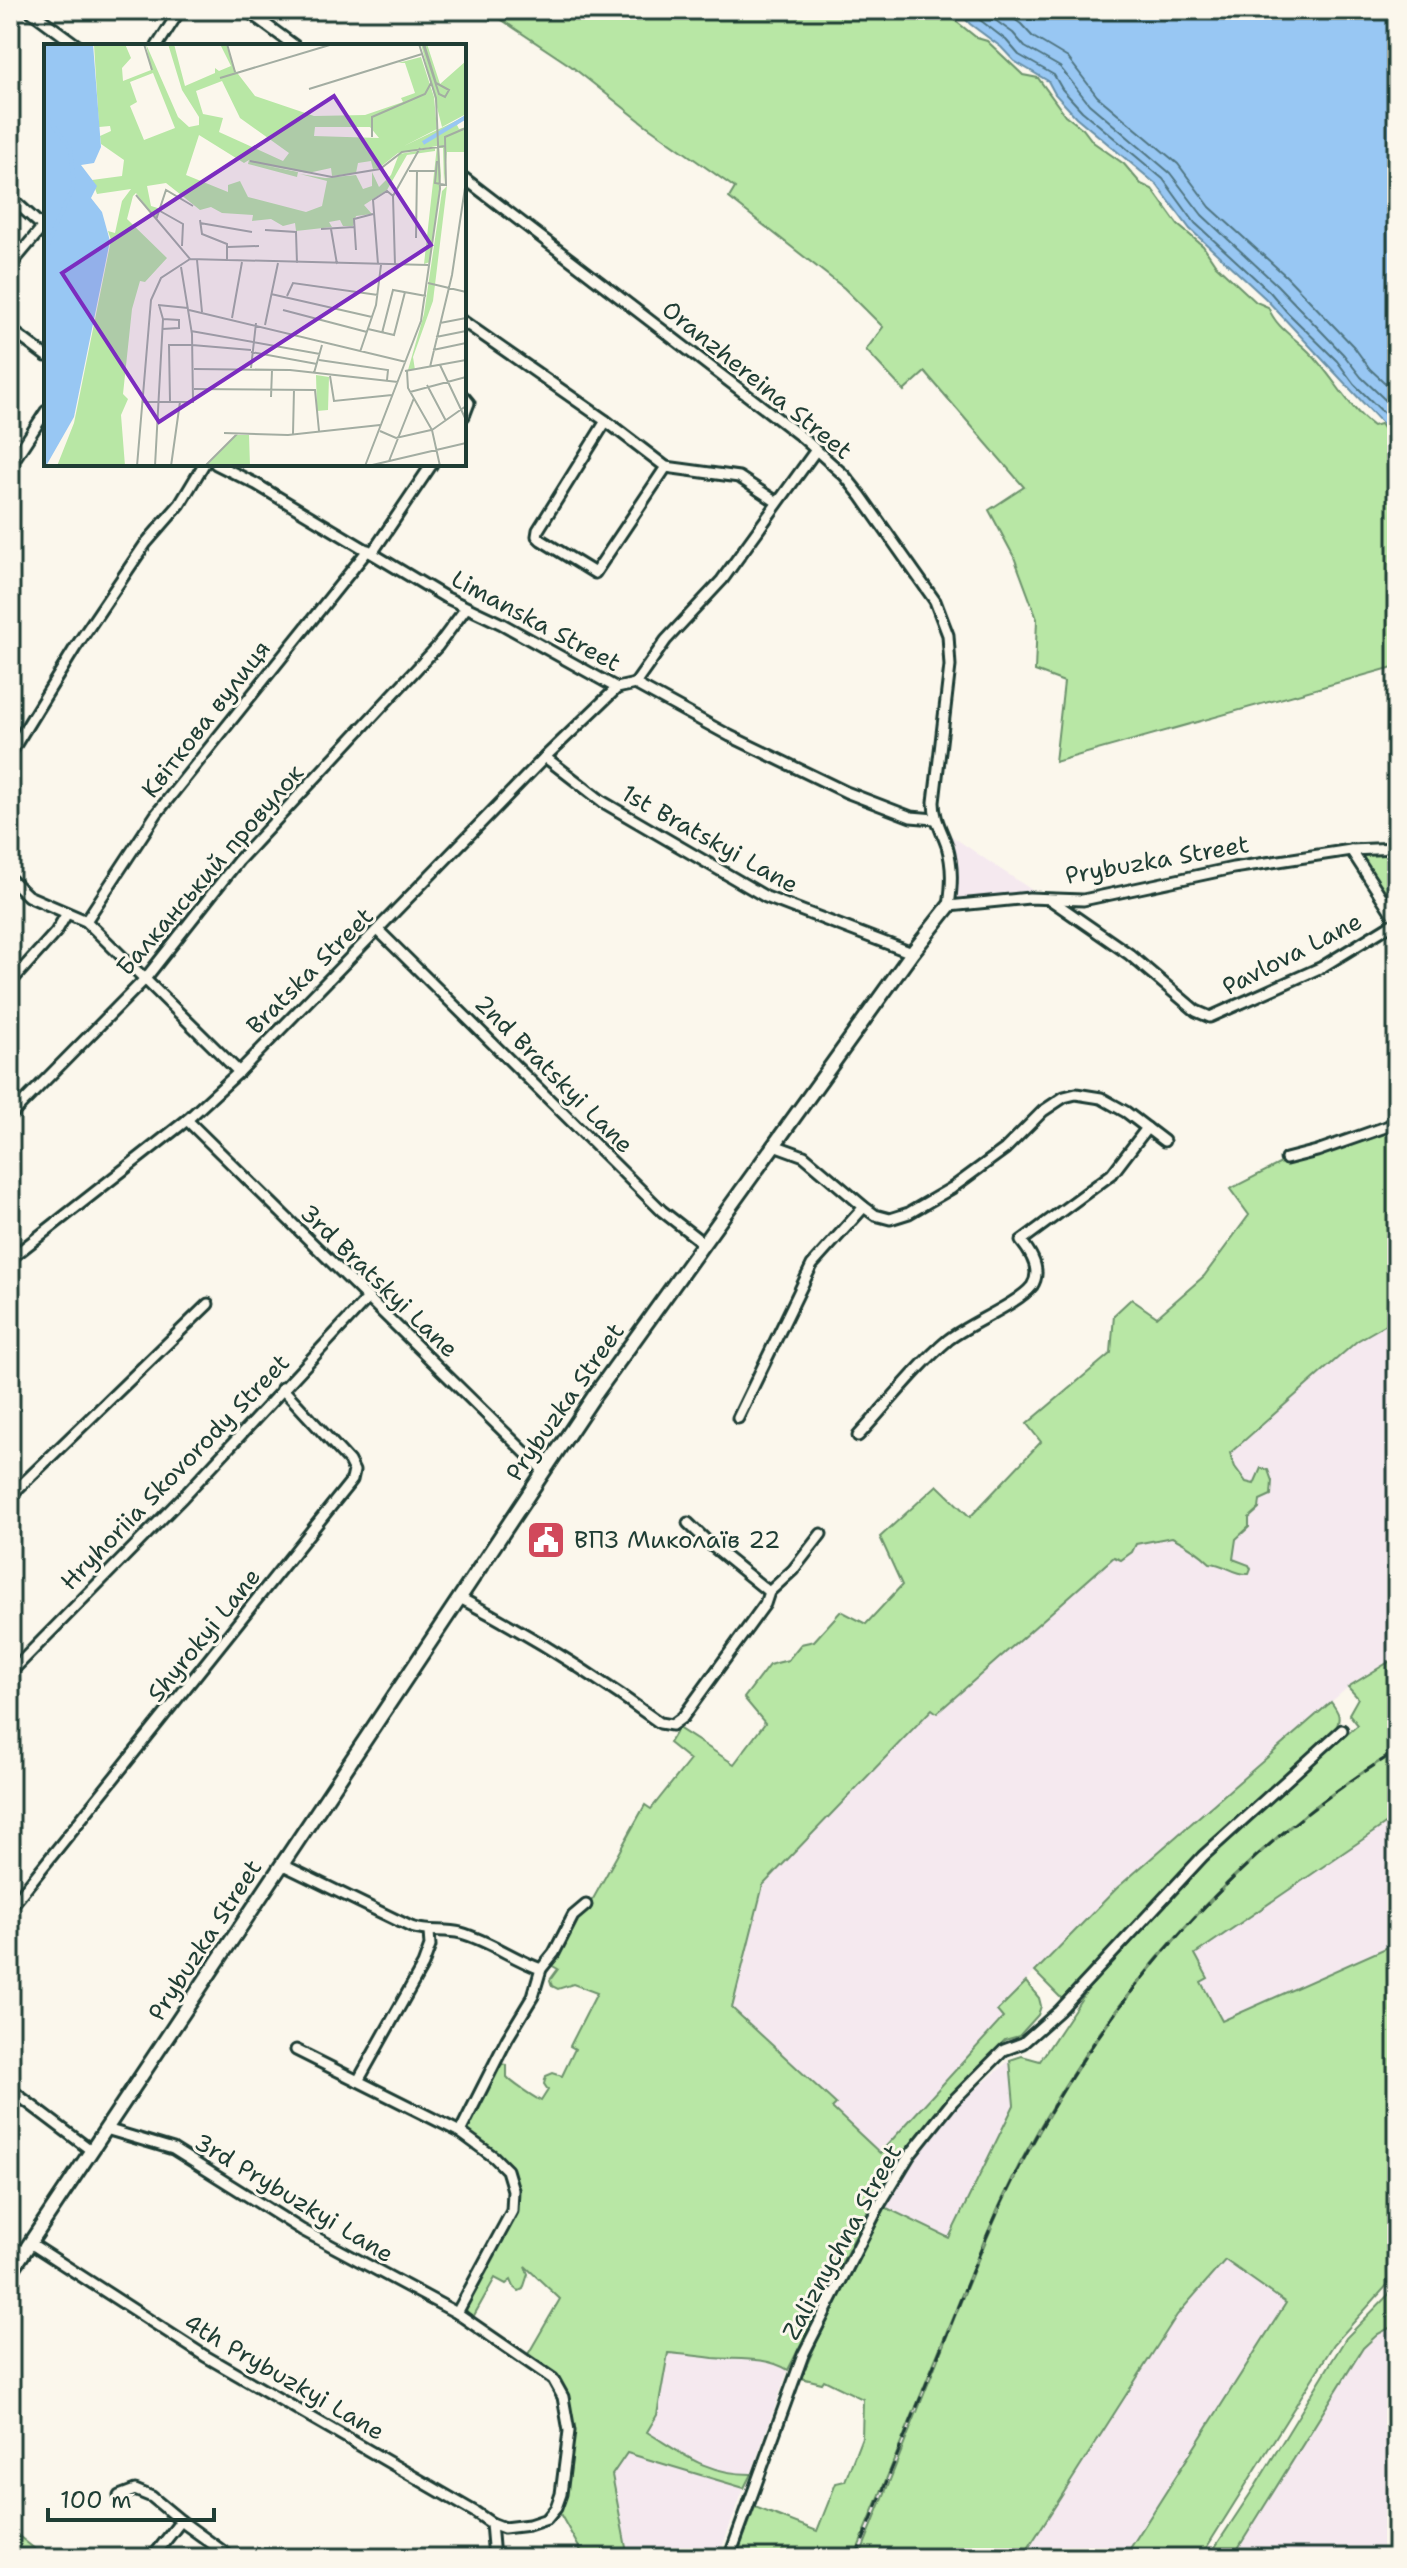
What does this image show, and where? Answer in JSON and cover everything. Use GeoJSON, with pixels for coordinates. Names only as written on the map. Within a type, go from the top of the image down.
{"type":"FeatureCollection","features":[{"type":"Feature","properties":{"kind":"street"},"geometry":{"type":"LineString","coordinates":[[29,10],[75,44]]}},
{"type":"Feature","properties":{"kind":"street"},"geometry":{"type":"LineString","coordinates":[[158,44],[180,10]]}},
{"type":"Feature","properties":{"kind":"street"},"geometry":{"type":"LineString","coordinates":[[246,10],[292,44]]}},
{"type":"Feature","properties":{"kind":"street","name":"Oranzhereina Street"},"geometry":{"type":"LineString","coordinates":[[466,180],[816,450],[845,476],[935,601],[944,621],[950,657],[934,802],[935,819],[947,847],[952,871],[949,906]]}},
{"type":"Feature","properties":{"kind":"street"},"geometry":{"type":"LineString","coordinates":[[10,197],[44,225],[10,266]]}},
{"type":"Feature","properties":{"kind":"street"},"geometry":{"type":"LineString","coordinates":[[466,323],[666,467],[739,477],[777,502]]}},
{"type":"Feature","properties":{"kind":"street"},"geometry":{"type":"LineString","coordinates":[[10,329],[44,354]]}},
{"type":"Feature","properties":{"kind":"street"},"geometry":{"type":"LineString","coordinates":[[10,466],[44,414]]}},
{"type":"Feature","properties":{"kind":"street"},"geometry":{"type":"LineString","coordinates":[[606,421],[538,530],[537,536],[541,540],[595,573],[666,467]]}},
{"type":"Feature","properties":{"kind":"street"},"geometry":{"type":"LineString","coordinates":[[635,684],[666,640],[722,580],[816,450]]}},
{"type":"Feature","properties":{"kind":"street"},"geometry":{"type":"LineString","coordinates":[[10,754],[75,648],[146,543],[180,504],[203,466]]}},
{"type":"Feature","properties":{"kind":"street","name":"Limanska Street"},"geometry":{"type":"LineString","coordinates":[[220,466],[256,484],[466,608],[502,624],[617,688],[635,684],[730,736],[846,792],[911,817],[935,819]]}},
{"type":"Feature","properties":{"kind":"street","name":"Квіткова вулиця"},"geometry":{"type":"LineString","coordinates":[[86,921],[157,813],[370,551],[431,466]]}},
{"type":"Feature","properties":{"kind":"street","name":"Балканський провулок"},"geometry":{"type":"LineString","coordinates":[[10,1116],[145,979],[238,861],[437,647],[466,608]]}},
{"type":"Feature","properties":{"kind":"street","name":"Bratska Street"},"geometry":{"type":"LineString","coordinates":[[10,1259],[187,1120],[239,1072],[545,757],[617,688]]}},
{"type":"Feature","properties":{"kind":"street","name":"1st Bratskyi Lane"},"geometry":{"type":"LineString","coordinates":[[545,757],[603,802],[766,897],[912,953]]}},
{"type":"Feature","properties":{"kind":"street","name":"Prybuzka Street"},"geometry":{"type":"LineString","coordinates":[[10,2273],[544,1471],[703,1243],[949,906],[1029,898],[1051,900],[1107,896],[1220,870],[1351,850],[1397,848]]}},
{"type":"Feature","properties":{"kind":"street"},"geometry":{"type":"LineString","coordinates":[[1351,850],[1397,921]]}},
{"type":"Feature","properties":{"kind":"street"},"geometry":{"type":"LineString","coordinates":[[10,879],[28,896],[86,921],[239,1072]]}},
{"type":"Feature","properties":{"kind":"street","name":"Pavlova Lane"},"geometry":{"type":"LineString","coordinates":[[1051,900],[1129,954],[1196,1011],[1210,1017],[1322,967],[1397,921]]}},
{"type":"Feature","properties":{"kind":"street"},"geometry":{"type":"LineString","coordinates":[[10,983],[56,932],[67,913]]}},
{"type":"Feature","properties":{"kind":"street","name":"2nd Bratskyi Lane"},"geometry":{"type":"LineString","coordinates":[[379,931],[662,1211],[703,1243]]}},
{"type":"Feature","properties":{"kind":"street"},"geometry":{"type":"LineString","coordinates":[[774,1145],[796,1151],[812,1161],[864,1207],[886,1219],[909,1213],[952,1188],[1005,1149],[1043,1111],[1064,1097],[1076,1094],[1101,1098],[1164,1141]]}},
{"type":"Feature","properties":{"kind":"street","name":"3rd Bratskyi Lane"},"geometry":{"type":"LineString","coordinates":[[187,1120],[544,1471]]}},
{"type":"Feature","properties":{"kind":"street"},"geometry":{"type":"LineString","coordinates":[[1286,1159],[1397,1123]]}},
{"type":"Feature","properties":{"kind":"street"},"geometry":{"type":"LineString","coordinates":[[858,1436],[950,1338],[1020,1296],[1032,1285],[1035,1264],[1021,1241],[1112,1174],[1147,1128]]}},
{"type":"Feature","properties":{"kind":"street"},"geometry":{"type":"LineString","coordinates":[[738,1418],[812,1265],[864,1207]]}},
{"type":"Feature","properties":{"kind":"street","name":"Hryhoriia Skovorody Street"},"geometry":{"type":"LineString","coordinates":[[10,1673],[193,1486],[368,1298]]}},
{"type":"Feature","properties":{"kind":"street"},"geometry":{"type":"LineString","coordinates":[[10,1496],[208,1304]]}},
{"type":"Feature","properties":{"kind":"street","name":"Shyrokyi Lane"},"geometry":{"type":"LineString","coordinates":[[10,1908],[352,1480],[354,1471],[349,1461],[282,1388]]}},
{"type":"Feature","properties":{"kind":"street"},"geometry":{"type":"LineString","coordinates":[[688,1523],[769,1592]]}},
{"type":"Feature","properties":{"kind":"street"},"geometry":{"type":"LineString","coordinates":[[460,1598],[576,1665],[660,1723],[672,1725],[683,1717],[727,1657],[765,1604],[769,1592],[793,1570],[821,1534]]}},
{"type":"Feature","properties":{"kind":"street","name":"Zaliznychna Street"},"geometry":{"type":"LineString","coordinates":[[729,2558],[803,2355],[880,2204],[909,2156],[953,2101],[1004,2050],[1023,2043],[1059,2011],[1203,1856],[1342,1730]]}},
{"type":"Feature","properties":{"kind":"street"},"geometry":{"type":"LineString","coordinates":[[281,1864],[404,1924],[429,1932],[441,1930],[463,1934],[541,1969]]}},
{"type":"Feature","properties":{"kind":"street"},"geometry":{"type":"LineString","coordinates":[[460,2132],[502,2047],[533,1996],[541,1969],[554,1953],[573,1916],[586,1905]]}},
{"type":"Feature","properties":{"kind":"street"},"geometry":{"type":"LineString","coordinates":[[358,2081],[423,1965],[430,1946],[429,1932]]}},
{"type":"Feature","properties":{"kind":"street"},"geometry":{"type":"LineString","coordinates":[[296,2050],[460,2132],[502,2163],[513,2183],[514,2197],[509,2218],[457,2313]]}},
{"type":"Feature","properties":{"kind":"street"},"geometry":{"type":"LineString","coordinates":[[10,2089],[92,2151]]}},
{"type":"Feature","properties":{"kind":"street","name":"3rd Prybuzkyi Lane"},"geometry":{"type":"LineString","coordinates":[[106,2129],[173,2149],[315,2237],[457,2313],[546,2372],[559,2387],[567,2410],[569,2431],[561,2494],[552,2515],[529,2525],[504,2528],[491,2523]]}},
{"type":"Feature","properties":{"kind":"street","name":"4th Prybuzkyi Lane"},"geometry":{"type":"LineString","coordinates":[[30,2243],[205,2356],[429,2484],[491,2523]]}},
{"type":"Feature","properties":{"kind":"street"},"geometry":{"type":"LineString","coordinates":[[119,2496],[135,2490],[144,2493],[232,2558]]}},
{"type":"Feature","properties":{"kind":"street"},"geometry":{"type":"LineString","coordinates":[[152,2558],[181,2521]]}},
{"type":"Feature","properties":{"kind":"street"},"geometry":{"type":"LineString","coordinates":[[491,2523],[494,2558]]}},
{"type":"Feature","properties":{"kind":"shaded area"},"geometry":{"type":"Polygon","coordinates":[[[943,830],[997,867],[1041,896],[953,902],[943,830]]]}},
{"type":"Feature","properties":{"kind":"shaded area"},"geometry":{"type":"Polygon","coordinates":[[[1397,1318],[1397,1657],[1354,1682],[1117,1888],[997,2011],[1003,2017],[881,2153],[832,2108],[835,2104],[732,2008],[763,1885],[932,1709],[938,1713],[1357,1341],[1397,1318]]]}},
{"type":"Feature","properties":{"kind":"shaded area"},"geometry":{"type":"Polygon","coordinates":[[[1397,1750],[1333,1795],[1235,1878],[1133,1990],[1069,2081],[1022,2165],[982,2250],[859,2558],[854,2558],[980,2250],[1020,2164],[1067,2081],[1105,2026],[1152,1964],[1233,1877],[1332,1794],[1397,1750]]]}},
{"type":"Feature","properties":{"kind":"shaded area"},"geometry":{"type":"Polygon","coordinates":[[[1397,1816],[1397,1943],[1222,2021],[1201,1981],[1208,1979],[1195,1953],[1397,1816]]]}},
{"type":"Feature","properties":{"kind":"shaded area"},"geometry":{"type":"Polygon","coordinates":[[[1010,2060],[1014,2105],[949,2238],[885,2207],[914,2159],[957,2105],[1010,2060]]]}},
{"type":"Feature","properties":{"kind":"shaded area"},"geometry":{"type":"Polygon","coordinates":[[[1225,2260],[1286,2303],[1124,2558],[1022,2558],[1177,2315],[1225,2260]]]}},
{"type":"Feature","properties":{"kind":"shaded area"},"geometry":{"type":"Polygon","coordinates":[[[1397,2324],[1397,2558],[1232,2558],[1363,2348],[1378,2334],[1397,2324]]]}},
{"type":"Feature","properties":{"kind":"shaded area"},"geometry":{"type":"Polygon","coordinates":[[[668,2353],[745,2358],[778,2364],[788,2370],[751,2474],[727,2474],[705,2467],[646,2432],[657,2415],[668,2353]]]}},
{"type":"Feature","properties":{"kind":"shaded area"},"geometry":{"type":"Polygon","coordinates":[[[627,2453],[744,2488],[718,2558],[628,2558],[612,2475],[627,2453]]]}},
{"type":"Feature","properties":{"kind":"green space"},"geometry":{"type":"Polygon","coordinates":[[[487,10],[942,10],[977,38],[987,41],[1023,75],[1038,78],[1065,115],[1083,129],[1093,142],[1124,164],[1141,184],[1152,189],[1178,225],[1203,246],[1215,264],[1256,302],[1268,307],[1280,325],[1315,358],[1363,418],[1373,426],[1380,424],[1397,448],[1397,666],[1055,762],[1064,682],[1035,671],[1037,619],[1014,557],[989,510],[1024,487],[925,372],[904,391],[866,350],[883,327],[844,288],[729,198],[735,188],[643,123],[571,66],[487,10]]]}},
{"type":"Feature","properties":{"kind":"green space"},"geometry":{"type":"Polygon","coordinates":[[[1397,852],[1397,915],[1361,859],[1364,855],[1397,852]]]}},
{"type":"Feature","properties":{"kind":"green space"},"geometry":{"type":"Polygon","coordinates":[[[1397,1125],[1397,1318],[1357,1341],[1230,1453],[1246,1482],[1254,1484],[1261,1468],[1268,1470],[1272,1481],[1271,1495],[1260,1500],[1259,1509],[1249,1518],[1249,1527],[1236,1539],[1233,1559],[1249,1565],[1249,1574],[1210,1563],[1172,1537],[1136,1544],[1132,1552],[1121,1560],[1114,1557],[937,1713],[932,1709],[763,1885],[732,2008],[836,2104],[832,2108],[880,2153],[1003,2018],[997,2011],[1026,1982],[1039,1998],[1041,2006],[1038,2015],[1019,2036],[1005,2040],[948,2097],[903,2154],[873,2201],[788,2370],[761,2361],[668,2353],[657,2415],[647,2432],[708,2467],[751,2474],[744,2488],[627,2453],[612,2475],[628,2558],[585,2558],[558,2510],[570,2450],[555,2377],[527,2356],[560,2299],[525,2266],[528,2274],[523,2289],[519,2291],[511,2280],[506,2284],[495,2278],[472,2319],[465,2308],[510,2219],[514,2183],[466,2133],[465,2128],[493,2072],[501,2064],[507,2065],[510,2080],[541,2101],[548,2090],[544,2084],[546,2076],[553,2073],[562,2076],[575,2049],[570,2046],[597,1993],[573,1984],[558,1989],[552,1986],[550,1980],[558,1969],[549,1964],[573,1919],[593,1899],[645,1805],[651,1809],[690,1760],[669,1743],[678,1728],[734,1764],[765,1723],[744,1698],[769,1665],[788,1660],[801,1644],[814,1641],[841,1611],[866,1624],[902,1585],[880,1537],[937,1485],[970,1517],[1041,1442],[1027,1424],[1111,1353],[1114,1315],[1131,1299],[1157,1317],[1204,1276],[1249,1215],[1230,1189],[1287,1160],[1397,1125]]]}},
{"type":"Feature","properties":{"kind":"green space"},"geometry":{"type":"Polygon","coordinates":[[[1397,1657],[1397,1750],[1338,1789],[1283,1832],[1181,1930],[1094,2041],[1056,2100],[1021,2161],[992,2223],[854,2558],[736,2558],[755,2507],[817,2531],[836,2483],[845,2481],[862,2437],[863,2399],[824,2380],[822,2383],[801,2378],[885,2207],[949,2238],[1014,2105],[1010,2060],[1022,2056],[1040,2061],[1088,1989],[1207,1861],[1358,1725],[1349,1714],[1358,1698],[1348,1687],[1397,1657]]]}},
{"type":"Feature","properties":{"kind":"green space"},"geometry":{"type":"Polygon","coordinates":[[[1331,1702],[1338,1715],[1336,1729],[1199,1852],[1062,1999],[1035,1972],[1117,1888],[1331,1702]]]}},
{"type":"Feature","properties":{"kind":"green space"},"geometry":{"type":"Polygon","coordinates":[[[1397,1751],[1397,1816],[1195,1954],[1208,1978],[1201,1982],[1222,2021],[1397,1943],[1397,2280],[1389,2283],[1334,2344],[1200,2558],[1124,2558],[1286,2303],[1225,2260],[1177,2315],[1022,2558],[859,2558],[1002,2205],[1057,2101],[1095,2042],[1182,1931],[1231,1880],[1283,1833],[1397,1751]]]}},
{"type":"Feature","properties":{"kind":"green space"},"geometry":{"type":"Polygon","coordinates":[[[1397,2289],[1397,2324],[1378,2334],[1363,2348],[1232,2558],[1208,2558],[1346,2338],[1397,2289]]]}},
{"type":"Feature","properties":{"kind":"green space"},"geometry":{"type":"Polygon","coordinates":[[[10,2529],[46,2558],[10,2558],[10,2529]]]}},
{"type":"Feature","properties":{"kind":"water"},"geometry":{"type":"Polygon","coordinates":[[[957,10],[1397,10],[1397,439],[1265,298],[1190,229],[1157,185],[1076,117],[1055,94],[1048,81],[1014,61],[957,10]]]}},
{"type":"Feature","properties":{"kind":"railway"},"geometry":{"type":"LineString","coordinates":[[856,2558],[1001,2204],[1057,2101],[1095,2042],[1182,1931],[1231,1880],[1283,1833],[1397,1751]]}},
{"type":"Feature","properties":{"kind":"place","name":"ВПЗ Миколаїв 22"},"geometry":{"type":"Point","coordinates":[546,1540]}}]}
